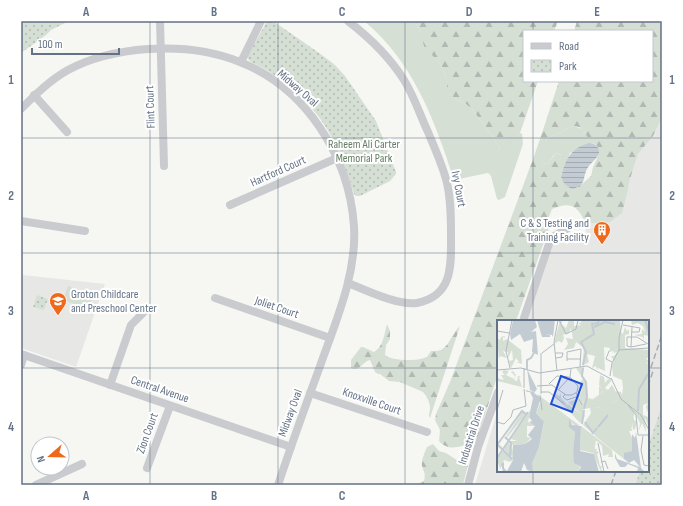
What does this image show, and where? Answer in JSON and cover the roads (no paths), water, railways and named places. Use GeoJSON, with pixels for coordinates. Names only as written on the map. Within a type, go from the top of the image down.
{"type":"FeatureCollection","features":[{"type":"Feature","properties":{"kind":"street","name":"Flint Court"},"geometry":{"type":"LineString","coordinates":[[160,21],[164,166]]}},
{"type":"Feature","properties":{"kind":"street"},"geometry":{"type":"LineString","coordinates":[[241,62],[261,21]]}},
{"type":"Feature","properties":{"kind":"street","name":"Ivy Court"},"geometry":{"type":"LineString","coordinates":[[348,21],[368,36],[380,48],[399,73],[408,88],[442,167],[449,190],[451,215],[450,272],[446,283],[440,291],[432,297],[417,303],[403,302],[348,283]]}},
{"type":"Feature","properties":{"kind":"street","name":"Midway Oval"},"geometry":{"type":"LineString","coordinates":[[21,109],[34,95],[67,70],[89,61],[106,55],[131,50],[177,48],[210,52],[241,62],[270,79],[299,102],[320,127],[337,158],[348,193],[354,226],[353,252],[348,283],[278,485]]}},
{"type":"Feature","properties":{"kind":"street"},"geometry":{"type":"LineString","coordinates":[[34,95],[67,132]]}},
{"type":"Feature","properties":{"kind":"street","name":"Hartford Court"},"geometry":{"type":"LineString","coordinates":[[230,206],[337,158]]}},
{"type":"Feature","properties":{"kind":"street"},"geometry":{"type":"LineString","coordinates":[[21,221],[85,231]]}},
{"type":"Feature","properties":{"kind":"street"},"geometry":{"type":"LineString","coordinates":[[523,320],[551,238],[568,228]]}},
{"type":"Feature","properties":{"kind":"street","name":"Joliet Court"},"geometry":{"type":"LineString","coordinates":[[215,298],[330,338]]}},
{"type":"Feature","properties":{"kind":"street"},"geometry":{"type":"LineString","coordinates":[[110,385],[131,325],[145,311]]}},
{"type":"Feature","properties":{"kind":"street"},"geometry":{"type":"LineString","coordinates":[[21,365],[22,354]]}},
{"type":"Feature","properties":{"kind":"street","name":"Central Avenue"},"geometry":{"type":"LineString","coordinates":[[22,354],[291,447]]}},
{"type":"Feature","properties":{"kind":"street","name":"Knoxville Court"},"geometry":{"type":"LineString","coordinates":[[310,393],[427,432]]}},
{"type":"Feature","properties":{"kind":"street","name":"Industrial Drive"},"geometry":{"type":"LineString","coordinates":[[468,485],[478,447],[497,395]]}},
{"type":"Feature","properties":{"kind":"street","name":"Zion Court"},"geometry":{"type":"LineString","coordinates":[[147,468],[170,406]]}},
{"type":"Feature","properties":{"kind":"street"},"geometry":{"type":"LineString","coordinates":[[36,485],[82,464]]}},
{"type":"Feature","properties":{"kind":"railway"},"geometry":{"type":"LineString","coordinates":[[649,373],[662,335]]}},
{"type":"Feature","properties":{"kind":"railway"},"geometry":{"type":"LineString","coordinates":[[649,383],[653,371]]}},
{"type":"Feature","properties":{"kind":"railway"},"geometry":{"type":"LineString","coordinates":[[611,485],[616,472]]}},
{"type":"Feature","properties":{"kind":"place","name":"C & S Testing and Training Facility"},"geometry":{"type":"Point","coordinates":[602,245]}},
{"type":"Feature","properties":{"kind":"place","name":"Groton Childcare and Preschool Center"},"geometry":{"type":"Point","coordinates":[58,316]}},
{"type":"Feature","properties":{"kind":"park label","name":"Raheem Ali Carter Memorial Park"},"geometry":{"type":"Point","coordinates":[364,151]}}]}
